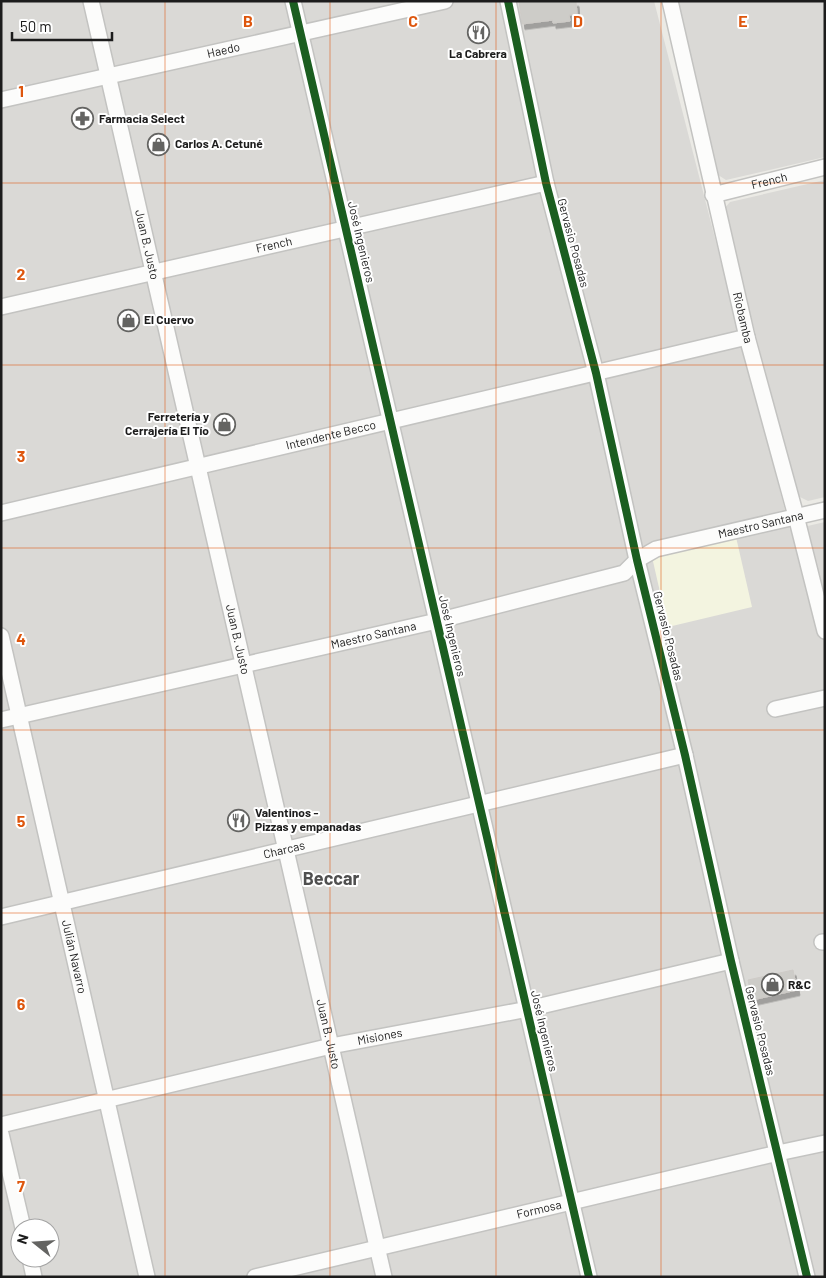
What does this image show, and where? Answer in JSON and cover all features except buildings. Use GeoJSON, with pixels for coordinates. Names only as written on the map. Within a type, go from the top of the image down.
{"type":"FeatureCollection","features":[{"type":"Feature","properties":{"kind":"street","name":"Juan B. Justo"},"geometry":{"type":"LineString","coordinates":[[91,1],[384,1277]]}},
{"type":"Feature","properties":{"kind":"street","name":"José Ingenieros"},"geometry":{"type":"LineString","coordinates":[[293,1],[589,1277]]}},
{"type":"Feature","properties":{"kind":"street","name":"Haedo"},"geometry":{"type":"LineString","coordinates":[[1,100],[444,1]]}},
{"type":"Feature","properties":{"kind":"street","name":"Gervasio Posadas"},"geometry":{"type":"LineString","coordinates":[[508,1],[546,183],[596,373],[731,961],[807,1277]]}},
{"type":"Feature","properties":{"kind":"street","name":"Riobamba"},"geometry":{"type":"LineString","coordinates":[[670,1],[747,337],[825,631]]}},
{"type":"Feature","properties":{"kind":"street","name":"French"},"geometry":{"type":"LineString","coordinates":[[713,195],[825,168]]}},
{"type":"Feature","properties":{"kind":"street","name":"French"},"geometry":{"type":"LineString","coordinates":[[1,307],[546,183]]}},
{"type":"Feature","properties":{"kind":"street","name":"Intendente Becco"},"geometry":{"type":"LineString","coordinates":[[1,513],[747,337]]}},
{"type":"Feature","properties":{"kind":"street","name":"Maestro Santana"},"geometry":{"type":"LineString","coordinates":[[1,720],[437,621],[624,573],[638,560],[656,549],[825,510]]}},
{"type":"Feature","properties":{"kind":"street","name":"Julián Navarro"},"geometry":{"type":"LineString","coordinates":[[1,636],[147,1277]]}},
{"type":"Feature","properties":{"kind":"street"},"geometry":{"type":"LineString","coordinates":[[775,709],[825,698]]}},
{"type":"Feature","properties":{"kind":"street","name":"Charcas"},"geometry":{"type":"LineString","coordinates":[[1,917],[685,756]]}},
{"type":"Feature","properties":{"kind":"street","name":"Misiones"},"geometry":{"type":"LineString","coordinates":[[1,1125],[331,1046],[528,1009],[731,961]]}},
{"type":"Feature","properties":{"kind":"street"},"geometry":{"type":"LineString","coordinates":[[1,1134],[21,1218]]}},
{"type":"Feature","properties":{"kind":"street","name":"Formosa"},"geometry":{"type":"LineString","coordinates":[[256,1277],[778,1153],[825,1144]]}},
{"type":"Feature","properties":{"kind":"shaded area"},"geometry":{"type":"Polygon","coordinates":[[[1,1],[654,1],[790,530],[825,522],[825,1277],[1,1277],[1,1]]]}},
{"type":"Feature","properties":{"kind":"shaded area"},"geometry":{"type":"Polygon","coordinates":[[[679,1],[825,1],[825,157],[726,180],[715,173],[679,1]]]}},
{"type":"Feature","properties":{"kind":"shaded area"},"geometry":{"type":"Polygon","coordinates":[[[825,180],[825,497],[808,501],[798,496],[723,210],[730,202],[825,180]]]}},
{"type":"Feature","properties":{"kind":"shaded area"},"geometry":{"type":"Polygon","coordinates":[[[736,537],[752,607],[668,627],[652,557],[736,537]]]}},
{"type":"Feature","properties":{"kind":"cycle path"},"geometry":{"type":"LineString","coordinates":[[293,1],[589,1277]]}},
{"type":"Feature","properties":{"kind":"cycle path"},"geometry":{"type":"LineString","coordinates":[[508,1],[546,183],[596,373],[637,560],[685,755],[731,961],[807,1277]]}},
{"type":"Feature","properties":{"kind":"place","name":"La Cabrera"},"geometry":{"type":"Point","coordinates":[478,33]}},
{"type":"Feature","properties":{"kind":"place","name":"Farmacia Select"},"geometry":{"type":"Point","coordinates":[83,119]}},
{"type":"Feature","properties":{"kind":"place","name":"Carlos A. Cetuné"},"geometry":{"type":"Point","coordinates":[159,144]}},
{"type":"Feature","properties":{"kind":"place","name":"El Cuervo"},"geometry":{"type":"Point","coordinates":[128,320]}},
{"type":"Feature","properties":{"kind":"place","name":"Ferretería y Cerrajería El Tío"},"geometry":{"type":"Point","coordinates":[225,424]}},
{"type":"Feature","properties":{"kind":"place","name":"Valentinos - Pizzas y empanadas"},"geometry":{"type":"Point","coordinates":[239,820]}},
{"type":"Feature","properties":{"kind":"place","name":"R&C"},"geometry":{"type":"Point","coordinates":[772,985]}},
{"type":"Feature","properties":{"kind":"district","name":"Beccar"},"geometry":{"type":"Point","coordinates":[331,879]}}]}
